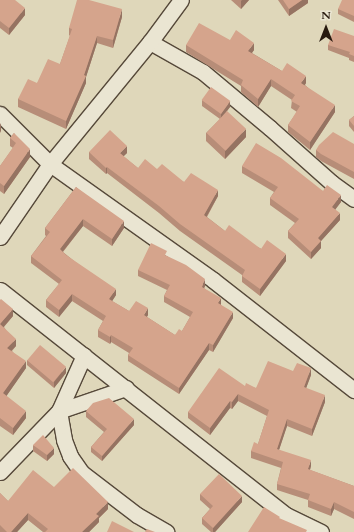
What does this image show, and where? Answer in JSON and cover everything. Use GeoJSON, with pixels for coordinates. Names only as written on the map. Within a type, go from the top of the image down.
{"type":"FeatureCollection","features":[{"type":"Feature","properties":{"kind":"street"},"geometry":{"type":"LineString","coordinates":[[0,237],[50,164],[150,42],[181,0]]}},
{"type":"Feature","properties":{"kind":"street"},"geometry":{"type":"LineString","coordinates":[[150,42],[203,72],[270,128],[332,183],[354,199]]}},
{"type":"Feature","properties":{"kind":"street"},"geometry":{"type":"LineString","coordinates":[[0,114],[50,164],[213,280],[354,390]]}},
{"type":"Feature","properties":{"kind":"street"},"geometry":{"type":"LineString","coordinates":[[0,290],[286,515],[321,532]]}},
{"type":"Feature","properties":{"kind":"street"},"geometry":{"type":"LineString","coordinates":[[0,472],[59,411],[84,355]]}},
{"type":"Feature","properties":{"kind":"street"},"geometry":{"type":"LineString","coordinates":[[59,411],[126,388]]}},
{"type":"Feature","properties":{"kind":"street"},"geometry":{"type":"LineString","coordinates":[[59,411],[64,440],[70,456],[82,473],[137,515],[167,532]]}},
{"type":"Feature","properties":{"kind":"building"},"geometry":{"type":"Polygon","coordinates":[[[0,0],[15,0],[25,8],[9,28],[0,21],[0,0]]]}},
{"type":"Feature","properties":{"kind":"building"},"geometry":{"type":"Polygon","coordinates":[[[77,0],[89,0],[122,9],[113,40],[97,36],[84,75],[86,76],[66,121],[18,99],[28,79],[37,83],[48,59],[60,64],[72,29],[69,28],[77,0]]]}},
{"type":"Feature","properties":{"kind":"building"},"geometry":{"type":"Polygon","coordinates":[[[283,0],[302,0],[289,9],[283,0]]]}},
{"type":"Feature","properties":{"kind":"building"},"geometry":{"type":"Polygon","coordinates":[[[342,0],[354,0],[354,16],[338,9],[342,0]]]}},
{"type":"Feature","properties":{"kind":"building"},"geometry":{"type":"Polygon","coordinates":[[[199,23],[230,40],[236,30],[254,43],[248,51],[282,71],[287,63],[306,76],[301,83],[335,105],[310,142],[288,125],[300,106],[291,101],[295,95],[271,79],[258,99],[241,85],[243,80],[186,45],[199,23]]]}},
{"type":"Feature","properties":{"kind":"building"},"geometry":{"type":"Polygon","coordinates":[[[334,29],[354,36],[354,56],[349,54],[350,52],[328,45],[334,29]]]}},
{"type":"Feature","properties":{"kind":"building"},"geometry":{"type":"Polygon","coordinates":[[[211,87],[230,101],[221,114],[202,100],[211,87]]]}},
{"type":"Feature","properties":{"kind":"building"},"geometry":{"type":"Polygon","coordinates":[[[227,111],[246,129],[226,151],[207,133],[227,111]]]}},
{"type":"Feature","properties":{"kind":"building"},"geometry":{"type":"Polygon","coordinates":[[[354,116],[354,126],[349,120],[354,116]]]}},
{"type":"Feature","properties":{"kind":"building"},"geometry":{"type":"Polygon","coordinates":[[[110,130],[127,146],[120,153],[138,168],[145,159],[157,169],[162,164],[184,182],[191,173],[218,190],[204,215],[225,231],[229,225],[261,249],[267,240],[286,254],[260,289],[242,276],[245,270],[180,224],[159,206],[107,167],[106,168],[89,152],[110,130]]]}},
{"type":"Feature","properties":{"kind":"building"},"geometry":{"type":"Polygon","coordinates":[[[333,132],[354,144],[354,172],[316,150],[319,145],[333,132]]]}},
{"type":"Feature","properties":{"kind":"building"},"geometry":{"type":"Polygon","coordinates":[[[14,133],[30,149],[4,186],[0,183],[0,166],[16,143],[10,138],[14,133]]]}},
{"type":"Feature","properties":{"kind":"building"},"geometry":{"type":"Polygon","coordinates":[[[256,143],[281,158],[323,191],[327,185],[341,195],[332,207],[340,213],[318,238],[321,241],[311,252],[288,231],[299,219],[270,198],[278,187],[242,166],[256,143]]]}},
{"type":"Feature","properties":{"kind":"building"},"geometry":{"type":"Polygon","coordinates":[[[76,187],[124,221],[112,239],[83,219],[60,249],[66,255],[116,289],[109,299],[129,311],[136,301],[148,308],[144,315],[175,335],[179,329],[182,331],[193,312],[164,296],[170,285],[138,270],[151,243],[167,251],[165,255],[186,265],[205,279],[202,287],[221,298],[218,303],[233,312],[213,345],[209,343],[179,388],[128,355],[133,348],[111,335],[110,337],[98,330],[106,316],[72,294],[59,310],[46,300],[62,280],[31,256],[50,232],[45,228],[76,187]]]}},
{"type":"Feature","properties":{"kind":"building"},"geometry":{"type":"Polygon","coordinates":[[[1,299],[13,309],[0,324],[0,300],[1,299]]]}},
{"type":"Feature","properties":{"kind":"building"},"geometry":{"type":"Polygon","coordinates":[[[0,324],[16,339],[7,348],[26,361],[3,393],[26,411],[13,428],[0,418],[0,324]]]}},
{"type":"Feature","properties":{"kind":"building"},"geometry":{"type":"Polygon","coordinates":[[[40,345],[66,367],[53,382],[27,360],[40,345]]]}},
{"type":"Feature","properties":{"kind":"building"},"geometry":{"type":"Polygon","coordinates":[[[268,361],[293,371],[297,363],[311,368],[304,387],[325,395],[312,429],[287,419],[277,449],[311,460],[308,469],[354,486],[354,512],[334,502],[331,509],[308,500],[310,494],[277,484],[283,462],[251,451],[254,442],[258,444],[269,410],[238,394],[232,402],[230,401],[210,428],[188,412],[219,368],[245,386],[246,383],[256,388],[268,361]]]}},
{"type":"Feature","properties":{"kind":"building"},"geometry":{"type":"Polygon","coordinates":[[[109,398],[134,419],[102,456],[91,447],[107,429],[86,411],[93,403],[109,398]]]}},
{"type":"Feature","properties":{"kind":"building"},"geometry":{"type":"Polygon","coordinates":[[[43,435],[54,448],[47,455],[33,445],[43,435]]]}},
{"type":"Feature","properties":{"kind":"building"},"geometry":{"type":"Polygon","coordinates":[[[73,468],[108,502],[96,514],[99,516],[82,532],[45,532],[48,529],[28,513],[11,532],[7,532],[0,525],[0,493],[8,501],[33,470],[54,487],[73,468]]]}},
{"type":"Feature","properties":{"kind":"building"},"geometry":{"type":"Polygon","coordinates":[[[219,474],[242,496],[213,528],[202,518],[213,506],[200,494],[219,474]]]}},
{"type":"Feature","properties":{"kind":"building"},"geometry":{"type":"Polygon","coordinates":[[[264,507],[280,517],[279,518],[307,530],[306,532],[248,532],[264,507]]]}},
{"type":"Feature","properties":{"kind":"building"},"geometry":{"type":"Polygon","coordinates":[[[112,521],[134,532],[107,532],[112,521]]]}},
{"type":"Feature","properties":{"kind":"building"},"geometry":{"type":"Polygon","coordinates":[[[147,529],[155,532],[145,532],[147,529]]]}}]}
